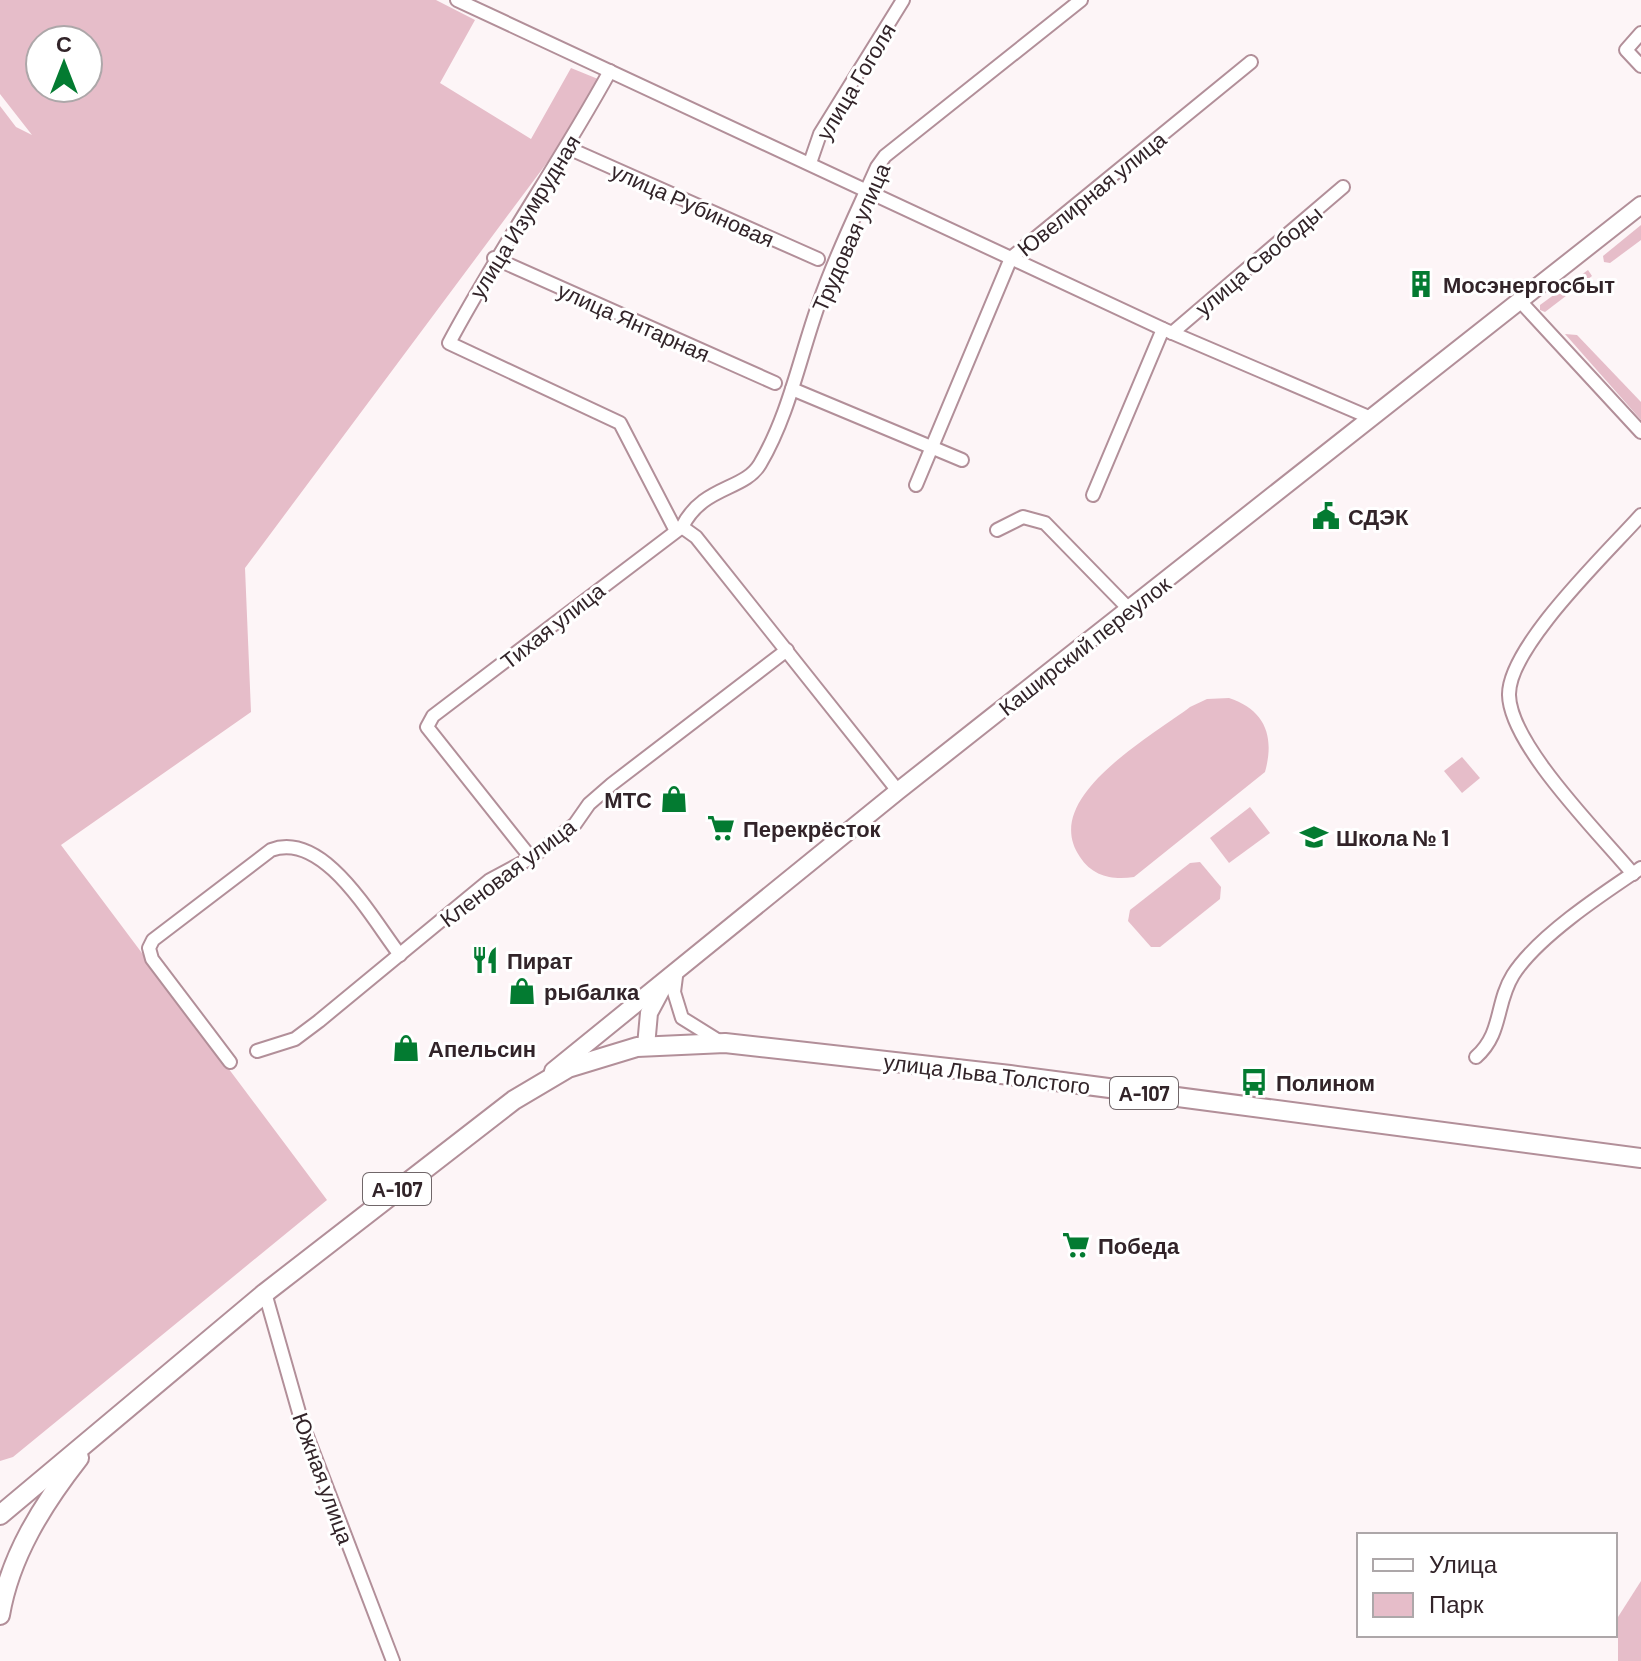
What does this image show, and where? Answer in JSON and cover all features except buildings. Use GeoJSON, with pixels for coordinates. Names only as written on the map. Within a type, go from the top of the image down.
{"type":"FeatureCollection","features":[{"type":"Feature","properties":{"kind":"highway","name":"улица Льва Толстого"},"geometry":{"type":"LineString","coordinates":[[531,1088],[585,1061],[646,1046],[725,1043],[1010,1075],[1641,1158]]}},
{"type":"Feature","properties":{"kind":"highway","name":"А-107"},"geometry":{"type":"LineString","coordinates":[[1,1513],[265,1293],[531,1088]]}},
{"type":"Feature","properties":{"kind":"highway","name":"А-107"},"geometry":{"type":"LineString","coordinates":[[0,1531],[143,1397]]}},
{"type":"Feature","properties":{"kind":"highway"},"geometry":{"type":"LineString","coordinates":[[0,1615],[8,1582],[29,1534],[84,1452]]}},
{"type":"Feature","properties":{"kind":"main road","name":"Каширский переулок"},"geometry":{"type":"LineString","coordinates":[[531,1088],[898,791],[1641,205]]}},
{"type":"Feature","properties":{"kind":"main road"},"geometry":{"type":"LineString","coordinates":[[646,1046],[649,1013],[677,969]]}},
{"type":"Feature","properties":{"kind":"street"},"geometry":{"type":"LineString","coordinates":[[457,0],[1168,331],[1371,418]]}},
{"type":"Feature","properties":{"kind":"street","name":"улица Гоголя"},"geometry":{"type":"LineString","coordinates":[[810,163],[820,134],[903,0]]}},
{"type":"Feature","properties":{"kind":"street","name":"Трудовая улица"},"geometry":{"type":"LineString","coordinates":[[761,462],[792,389],[819,301],[866,190],[885,156],[1081,0]]}},
{"type":"Feature","properties":{"kind":"street"},"geometry":{"type":"LineString","coordinates":[[1641,33],[1626,50],[1641,66]]}},
{"type":"Feature","properties":{"kind":"street","name":"Ювелирная улица"},"geometry":{"type":"LineString","coordinates":[[916,485],[1011,258],[1251,62]]}},
{"type":"Feature","properties":{"kind":"street","name":"улица Изумрудная"},"geometry":{"type":"LineString","coordinates":[[610,71],[568,148],[494,258],[449,343],[620,423],[678,528]]}},
{"type":"Feature","properties":{"kind":"street","name":"улица Рубиновая"},"geometry":{"type":"LineString","coordinates":[[568,148],[818,259]]}},
{"type":"Feature","properties":{"kind":"street","name":"улица Свободы"},"geometry":{"type":"LineString","coordinates":[[1093,495],[1168,331],[1343,187]]}},
{"type":"Feature","properties":{"kind":"street","name":"улица Янтарная"},"geometry":{"type":"LineString","coordinates":[[494,258],[775,383]]}},
{"type":"Feature","properties":{"kind":"street"},"geometry":{"type":"LineString","coordinates":[[1519,300],[1641,432]]}},
{"type":"Feature","properties":{"kind":"street"},"geometry":{"type":"LineString","coordinates":[[792,389],[962,460]]}},
{"type":"Feature","properties":{"kind":"street","name":"Тихая улица"},"geometry":{"type":"LineString","coordinates":[[531,858],[427,727],[433,716],[678,528],[709,495],[753,474],[761,462]]}},
{"type":"Feature","properties":{"kind":"street"},"geometry":{"type":"LineString","coordinates":[[1476,1057],[1492,1041],[1508,984],[1528,955],[1637,871],[1530,749],[1513,718],[1509,696],[1512,673],[1529,644],[1641,515]]}},
{"type":"Feature","properties":{"kind":"street"},"geometry":{"type":"LineString","coordinates":[[997,530],[1023,517],[1045,523],[1129,609]]}},
{"type":"Feature","properties":{"kind":"street"},"geometry":{"type":"LineString","coordinates":[[678,528],[696,537],[898,791]]}},
{"type":"Feature","properties":{"kind":"street","name":"Кленовая улица"},"geometry":{"type":"LineString","coordinates":[[257,1051],[295,1039],[490,880],[531,858],[575,824],[589,804],[612,784],[787,650]]}},
{"type":"Feature","properties":{"kind":"street"},"geometry":{"type":"LineString","coordinates":[[230,1062],[152,959],[149,948],[153,940],[271,850],[294,845],[321,857],[400,955]]}},
{"type":"Feature","properties":{"kind":"street"},"geometry":{"type":"LineString","coordinates":[[677,969],[674,992],[682,1018],[725,1043]]}},
{"type":"Feature","properties":{"kind":"street","name":"Южная улица"},"geometry":{"type":"LineString","coordinates":[[265,1293],[302,1423],[393,1661]]}},
{"type":"Feature","properties":{"kind":"green space"},"geometry":{"type":"Polygon","coordinates":[[[0,0],[436,0],[475,20],[440,83],[531,139],[571,68],[598,79],[552,156],[245,568],[251,712],[61,845],[327,1200],[13,1457],[0,1461],[0,106],[16,127],[32,135],[0,94],[0,0]]]}},
{"type":"Feature","properties":{"kind":"green space"},"geometry":{"type":"Polygon","coordinates":[[[1641,225],[1641,240],[1610,263],[1604,262],[1603,256],[1641,225]]]}},
{"type":"Feature","properties":{"kind":"green space"},"geometry":{"type":"Polygon","coordinates":[[[1588,270],[1592,276],[1545,312],[1540,310],[1540,305],[1588,270]]]}},
{"type":"Feature","properties":{"kind":"green space"},"geometry":{"type":"Polygon","coordinates":[[[1565,334],[1577,335],[1641,402],[1641,420],[1565,334]]]}},
{"type":"Feature","properties":{"kind":"green space"},"geometry":{"type":"Polygon","coordinates":[[[1229,698],[1251,710],[1264,726],[1269,747],[1265,772],[1134,877],[1111,877],[1097,873],[1085,864],[1071,835],[1074,813],[1105,771],[1190,707],[1207,699],[1229,698]]]}},
{"type":"Feature","properties":{"kind":"green space"},"geometry":{"type":"Polygon","coordinates":[[[1462,757],[1480,778],[1462,793],[1444,771],[1462,757]]]}},
{"type":"Feature","properties":{"kind":"green space"},"geometry":{"type":"Polygon","coordinates":[[[1250,807],[1270,833],[1229,863],[1210,838],[1250,807]]]}},
{"type":"Feature","properties":{"kind":"green space"},"geometry":{"type":"Polygon","coordinates":[[[1200,862],[1221,887],[1220,899],[1160,947],[1151,947],[1128,921],[1130,910],[1190,863],[1200,862]]]}},
{"type":"Feature","properties":{"kind":"green space"},"geometry":{"type":"Polygon","coordinates":[[[1641,1581],[1641,1661],[1618,1661],[1618,1617],[1641,1581]]]}},
{"type":"Feature","properties":{"kind":"place","name":"Мосэнергосбыт"},"geometry":{"type":"Point","coordinates":[1421,284]}},
{"type":"Feature","properties":{"kind":"place","name":"СДЭК"},"geometry":{"type":"Point","coordinates":[1326,516]}},
{"type":"Feature","properties":{"kind":"place","name":"МТС"},"geometry":{"type":"Point","coordinates":[674,799]}},
{"type":"Feature","properties":{"kind":"place","name":"Перекрёсток"},"geometry":{"type":"Point","coordinates":[721,828]}},
{"type":"Feature","properties":{"kind":"place","name":"Школа № 1"},"geometry":{"type":"Point","coordinates":[1314,837]}},
{"type":"Feature","properties":{"kind":"place","name":"Пират"},"geometry":{"type":"Point","coordinates":[485,960]}},
{"type":"Feature","properties":{"kind":"place","name":"рыбалка"},"geometry":{"type":"Point","coordinates":[522,991]}},
{"type":"Feature","properties":{"kind":"place","name":"Апельсин"},"geometry":{"type":"Point","coordinates":[406,1048]}},
{"type":"Feature","properties":{"kind":"place","name":"Полином"},"geometry":{"type":"Point","coordinates":[1254,1082]}},
{"type":"Feature","properties":{"kind":"place","name":"Победа"},"geometry":{"type":"Point","coordinates":[1076,1245]}}]}
